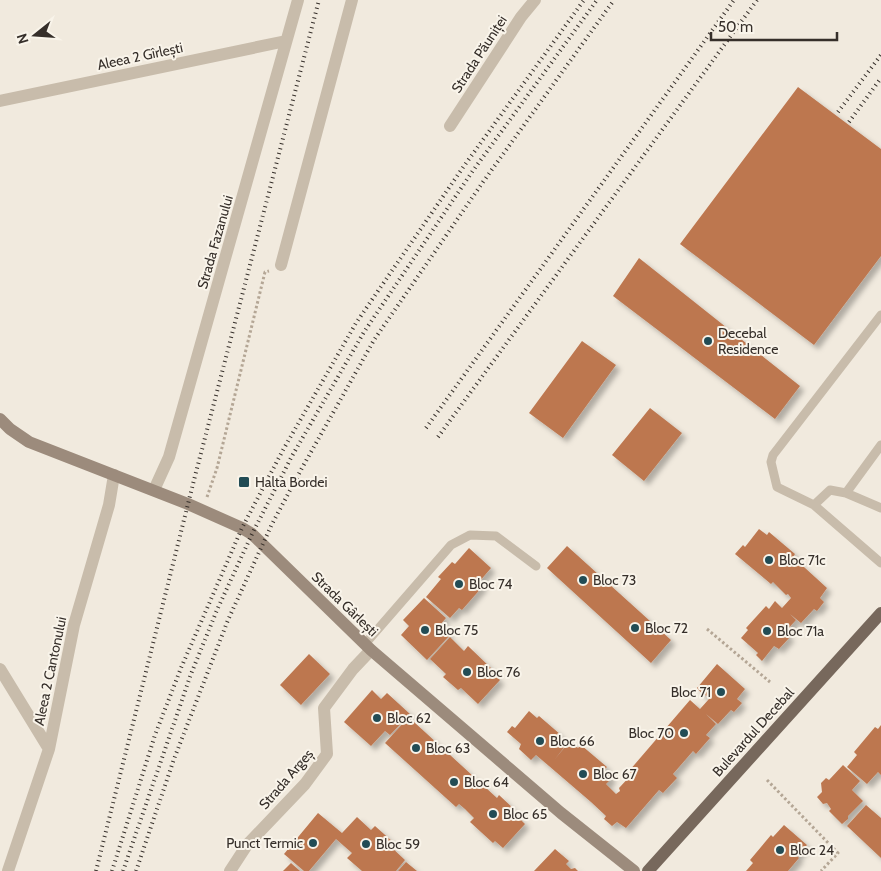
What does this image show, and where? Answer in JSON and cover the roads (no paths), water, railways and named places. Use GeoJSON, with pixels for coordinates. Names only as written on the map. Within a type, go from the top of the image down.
{"type":"FeatureCollection","features":[{"type":"Feature","properties":{"kind":"main road","name":"Bulevardul Decebal"},"geometry":{"type":"LineString","coordinates":[[648,871],[881,613]]}},
{"type":"Feature","properties":{"kind":"street","name":"Strada Fazanului"},"geometry":{"type":"LineString","coordinates":[[154,490],[169,457],[298,0]]}},
{"type":"Feature","properties":{"kind":"street"},"geometry":{"type":"LineString","coordinates":[[281,265],[352,0]]}},
{"type":"Feature","properties":{"kind":"street","name":"Strada Păuniței"},"geometry":{"type":"LineString","coordinates":[[450,126],[534,0]]}},
{"type":"Feature","properties":{"kind":"street","name":"Aleea 2 Gîrlești"},"geometry":{"type":"LineString","coordinates":[[0,101],[286,41]]}},
{"type":"Feature","properties":{"kind":"street","name":"Strada Gârlești"},"geometry":{"type":"LineString","coordinates":[[0,419],[10,429],[30,442],[154,490],[252,534],[368,647],[560,813],[634,871]]}},
{"type":"Feature","properties":{"kind":"street","name":"Aleea 2 Cantonului"},"geometry":{"type":"LineString","coordinates":[[8,871],[49,750],[74,625],[109,505],[114,475]]}},
{"type":"Feature","properties":{"kind":"street","name":"Strada Argeș"},"geometry":{"type":"LineString","coordinates":[[230,871],[247,845],[305,784],[328,754],[324,708],[368,647]]}},
{"type":"Feature","properties":{"kind":"street"},"geometry":{"type":"LineString","coordinates":[[0,669],[49,750]]}},
{"type":"Feature","properties":{"kind":"lane"},"geometry":{"type":"LineString","coordinates":[[881,315],[772,455],[772,468],[777,487],[814,505],[881,563]]}},
{"type":"Feature","properties":{"kind":"lane"},"geometry":{"type":"LineString","coordinates":[[846,493],[881,445]]}},
{"type":"Feature","properties":{"kind":"lane"},"geometry":{"type":"LineString","coordinates":[[814,505],[830,490],[846,493],[881,508]]}},
{"type":"Feature","properties":{"kind":"lane"},"geometry":{"type":"LineString","coordinates":[[368,647],[451,545],[470,535],[496,536],[536,566]]}},
{"type":"Feature","properties":{"kind":"railway"},"geometry":{"type":"LineString","coordinates":[[96,871],[194,480],[319,0]]}},
{"type":"Feature","properties":{"kind":"railway"},"geometry":{"type":"LineString","coordinates":[[112,871],[155,735],[181,668],[242,528],[283,450],[356,323],[464,166],[584,0]]}},
{"type":"Feature","properties":{"kind":"railway"},"geometry":{"type":"LineString","coordinates":[[123,871],[191,674],[217,610],[252,534],[292,456],[364,332],[472,172],[597,0]]}},
{"type":"Feature","properties":{"kind":"railway"},"geometry":{"type":"LineString","coordinates":[[136,871],[174,759],[228,620],[272,524],[302,468],[374,340],[483,182],[614,0]]}},
{"type":"Feature","properties":{"kind":"railway"},"geometry":{"type":"LineString","coordinates":[[426,428],[734,0]]}},
{"type":"Feature","properties":{"kind":"railway"},"geometry":{"type":"LineString","coordinates":[[438,437],[757,0]]}},
{"type":"Feature","properties":{"kind":"railway"},"geometry":{"type":"LineString","coordinates":[[838,112],[881,55]]}},
{"type":"Feature","properties":{"kind":"railway"},"geometry":{"type":"LineString","coordinates":[[849,122],[881,78]]}},
{"type":"Feature","properties":{"kind":"place","name":"Decebal Residence"},"geometry":{"type":"Point","coordinates":[708,341]}},
{"type":"Feature","properties":{"kind":"place","name":"Halta Bordei"},"geometry":{"type":"Point","coordinates":[244,482]}},
{"type":"Feature","properties":{"kind":"place","name":"Bloc 71c"},"geometry":{"type":"Point","coordinates":[769,560]}},
{"type":"Feature","properties":{"kind":"place","name":"Bloc 73"},"geometry":{"type":"Point","coordinates":[583,580]}},
{"type":"Feature","properties":{"kind":"place","name":"Bloc 74"},"geometry":{"type":"Point","coordinates":[459,584]}},
{"type":"Feature","properties":{"kind":"place","name":"Bloc 72"},"geometry":{"type":"Point","coordinates":[635,628]}},
{"type":"Feature","properties":{"kind":"place","name":"Bloc 75"},"geometry":{"type":"Point","coordinates":[425,630]}},
{"type":"Feature","properties":{"kind":"place","name":"Bloc 71a"},"geometry":{"type":"Point","coordinates":[767,631]}},
{"type":"Feature","properties":{"kind":"place","name":"Bloc 76"},"geometry":{"type":"Point","coordinates":[467,672]}},
{"type":"Feature","properties":{"kind":"place","name":"Bloc 71"},"geometry":{"type":"Point","coordinates":[721,692]}},
{"type":"Feature","properties":{"kind":"place","name":"Bloc 62"},"geometry":{"type":"Point","coordinates":[377,718]}},
{"type":"Feature","properties":{"kind":"place","name":"Bloc 70"},"geometry":{"type":"Point","coordinates":[684,733]}},
{"type":"Feature","properties":{"kind":"place","name":"Bloc 66"},"geometry":{"type":"Point","coordinates":[540,741]}},
{"type":"Feature","properties":{"kind":"place","name":"Bloc 63"},"geometry":{"type":"Point","coordinates":[416,748]}},
{"type":"Feature","properties":{"kind":"place","name":"Bloc 67"},"geometry":{"type":"Point","coordinates":[583,774]}},
{"type":"Feature","properties":{"kind":"place","name":"Bloc 64"},"geometry":{"type":"Point","coordinates":[454,782]}},
{"type":"Feature","properties":{"kind":"place","name":"Bloc 65"},"geometry":{"type":"Point","coordinates":[493,814]}},
{"type":"Feature","properties":{"kind":"place","name":"Punct Termic"},"geometry":{"type":"Point","coordinates":[313,843]}},
{"type":"Feature","properties":{"kind":"place","name":"Bloc 59"},"geometry":{"type":"Point","coordinates":[366,844]}},
{"type":"Feature","properties":{"kind":"place","name":"Bloc 24"},"geometry":{"type":"Point","coordinates":[780,850]}}]}
